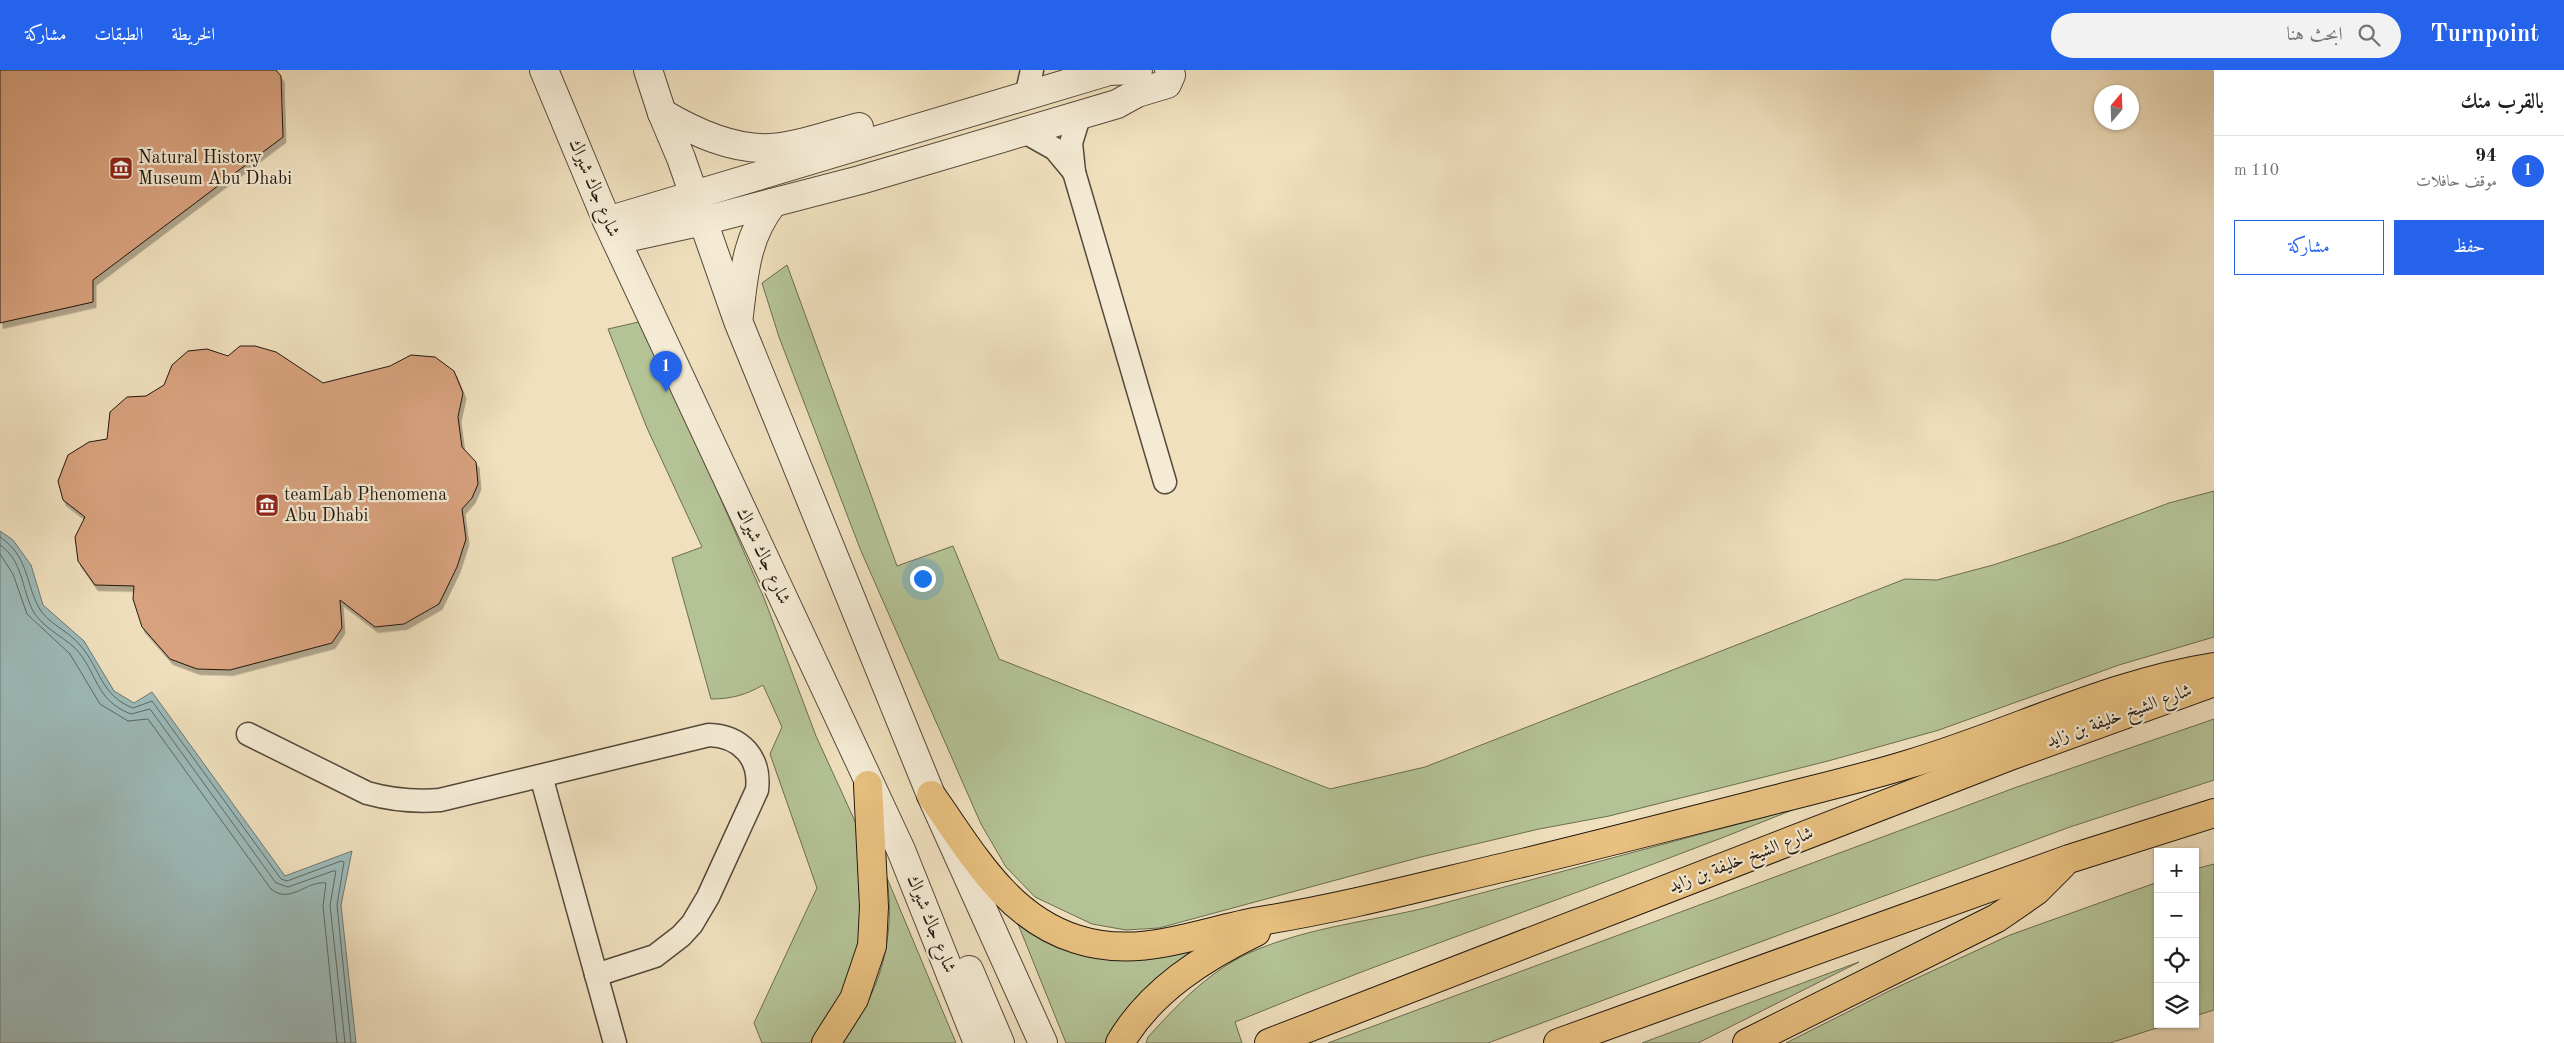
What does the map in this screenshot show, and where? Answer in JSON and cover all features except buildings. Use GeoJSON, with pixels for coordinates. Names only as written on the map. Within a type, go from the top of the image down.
{"type":"FeatureCollection","features":[{"type":"Feature","properties":{"kind":"highway"},"geometry":{"type":"LineString","coordinates":[[931,795],[1002,893],[1036,921],[1076,940],[1117,948],[1152,946],[1232,927],[1287,917],[1607,843],[1847,782],[1948,752],[2137,685],[2214,667]]}},
{"type":"Feature","properties":{"kind":"highway","name":"شارع الشيخ خليفة بن زايد"},"geometry":{"type":"LineString","coordinates":[[1269,1043],[2010,756],[2214,682]]}},
{"type":"Feature","properties":{"kind":"highway"},"geometry":{"type":"LineString","coordinates":[[826,1043],[854,999],[872,946],[874,926],[868,785]]}},
{"type":"Feature","properties":{"kind":"highway"},"geometry":{"type":"LineString","coordinates":[[1558,1043],[2069,858],[2214,813]]}},
{"type":"Feature","properties":{"kind":"highway"},"geometry":{"type":"LineString","coordinates":[[1747,1043],[1997,918],[2036,891],[2069,858]]}},
{"type":"Feature","properties":{"kind":"highway"},"geometry":{"type":"LineString","coordinates":[[1120,1043],[1140,1015],[1179,978],[1229,945],[1287,917]]}},
{"type":"Feature","properties":{"kind":"street","name":"شارع جاك شيراك"},"geometry":{"type":"LineString","coordinates":[[544,70],[611,230],[868,785],[901,850],[978,1043]]}},
{"type":"Feature","properties":{"kind":"street"},"geometry":{"type":"LineString","coordinates":[[648,70],[662,114],[694,195],[738,322],[931,795],[1043,1043]]}},
{"type":"Feature","properties":{"kind":"street"},"geometry":{"type":"LineString","coordinates":[[1026,96],[1032,70]]}},
{"type":"Feature","properties":{"kind":"street"},"geometry":{"type":"LineString","coordinates":[[611,230],[694,195],[1026,96],[1063,77],[1109,71],[1138,70]]}},
{"type":"Feature","properties":{"kind":"street"},"geometry":{"type":"LineString","coordinates":[[611,230],[703,221],[860,180],[1117,104],[1137,94],[1163,86],[1170,80],[1169,70]]}},
{"type":"Feature","properties":{"kind":"street"},"geometry":{"type":"LineString","coordinates":[[662,114],[718,139],[758,148],[786,146],[901,116],[924,114],[946,120]]}},
{"type":"Feature","properties":{"kind":"street"},"geometry":{"type":"LineString","coordinates":[[1080,114],[1072,143],[1074,172],[1165,482]]}},
{"type":"Feature","properties":{"kind":"street"},"geometry":{"type":"LineString","coordinates":[[1023,132],[1055,150],[1074,172]]}},
{"type":"Feature","properties":{"kind":"street"},"geometry":{"type":"LineString","coordinates":[[738,322],[748,249],[758,225],[772,203]]}},
{"type":"Feature","properties":{"kind":"street"},"geometry":{"type":"LineString","coordinates":[[248,734],[350,786],[385,798],[403,801],[440,800],[709,735],[730,738],[739,743],[747,750],[757,769],[758,785],[753,800],[708,897],[692,924],[675,942],[655,956],[596,975]]}},
{"type":"Feature","properties":{"kind":"street"},"geometry":{"type":"LineString","coordinates":[[541,776],[614,1043]]}},
{"type":"Feature","properties":{"kind":"street"},"geometry":{"type":"LineString","coordinates":[[901,850],[919,862],[927,871],[1000,1043]]}},
{"type":"Feature","properties":{"kind":"green space"},"geometry":{"type":"Polygon","coordinates":[[[787,265],[897,566],[953,546],[999,659],[1330,789],[1425,767],[1905,579],[1937,580],[1993,565],[2067,541],[2169,503],[2214,491],[2214,637],[2119,665],[1939,730],[1828,761],[1609,816],[1539,829],[1421,857],[1159,928],[1126,930],[1092,924],[1035,897],[1006,867],[981,824],[861,551],[779,337],[762,283],[787,265]]]}},
{"type":"Feature","properties":{"kind":"green space"},"geometry":{"type":"Polygon","coordinates":[[[643,321],[764,598],[816,736],[859,830],[870,944],[818,1034],[809,1043],[762,1043],[754,1023],[817,888],[770,754],[782,727],[763,685],[738,696],[711,699],[672,558],[702,547],[647,428],[608,329],[643,321]]]}},
{"type":"Feature","properties":{"kind":"green space"},"geometry":{"type":"Polygon","coordinates":[[[2214,719],[2214,780],[2070,827],[1488,1043],[1328,1043],[2017,787],[2214,719]]]}},
{"type":"Feature","properties":{"kind":"green space"},"geometry":{"type":"Polygon","coordinates":[[[1795,809],[1725,837],[1374,967],[1235,1022],[1242,1043],[1146,1043],[1148,1037],[1172,1011],[1211,976],[1240,957],[1277,942],[1320,930],[1429,907],[1795,809]]]}},
{"type":"Feature","properties":{"kind":"green space"},"geometry":{"type":"Polygon","coordinates":[[[2214,864],[2214,1010],[2199,1015],[2199,893],[2199,868],[2214,864]]]}},
{"type":"Feature","properties":{"kind":"green space"},"geometry":{"type":"Polygon","coordinates":[[[887,878],[956,1043],[838,1043],[853,1026],[865,1007],[882,966],[887,945],[889,923],[887,878]]]}},
{"type":"Feature","properties":{"kind":"green space"},"geometry":{"type":"Polygon","coordinates":[[[2154,883],[2154,1028],[2157,1028],[2110,1043],[1786,1043],[1889,991],[2010,935],[2154,883]]]}},
{"type":"Feature","properties":{"kind":"green space"},"geometry":{"type":"Polygon","coordinates":[[[1016,919],[1064,936],[1227,937],[1115,1043],[1066,1043],[1016,919]]]}},
{"type":"Feature","properties":{"kind":"green space"},"geometry":{"type":"Polygon","coordinates":[[[1859,962],[1698,1043],[1642,1043],[1859,962]]]}},
{"type":"Feature","properties":{"kind":"water"},"geometry":{"type":"Polygon","coordinates":[[[0,531],[13,540],[31,565],[43,605],[84,641],[114,691],[134,703],[152,692],[285,876],[352,851],[341,905],[356,1043],[0,1043],[0,531]]]}},
{"type":"Feature","properties":{"kind":"place","name":"Natural History Museum Abu Dhabi"},"geometry":{"type":"Point","coordinates":[121,168]}},
{"type":"Feature","properties":{"kind":"place","name":"94"},"geometry":{"type":"Point","coordinates":[666,392]}},
{"type":"Feature","properties":{"kind":"place","name":"teamLab Phenomena Abu Dhabi"},"geometry":{"type":"Point","coordinates":[267,505]}}]}
